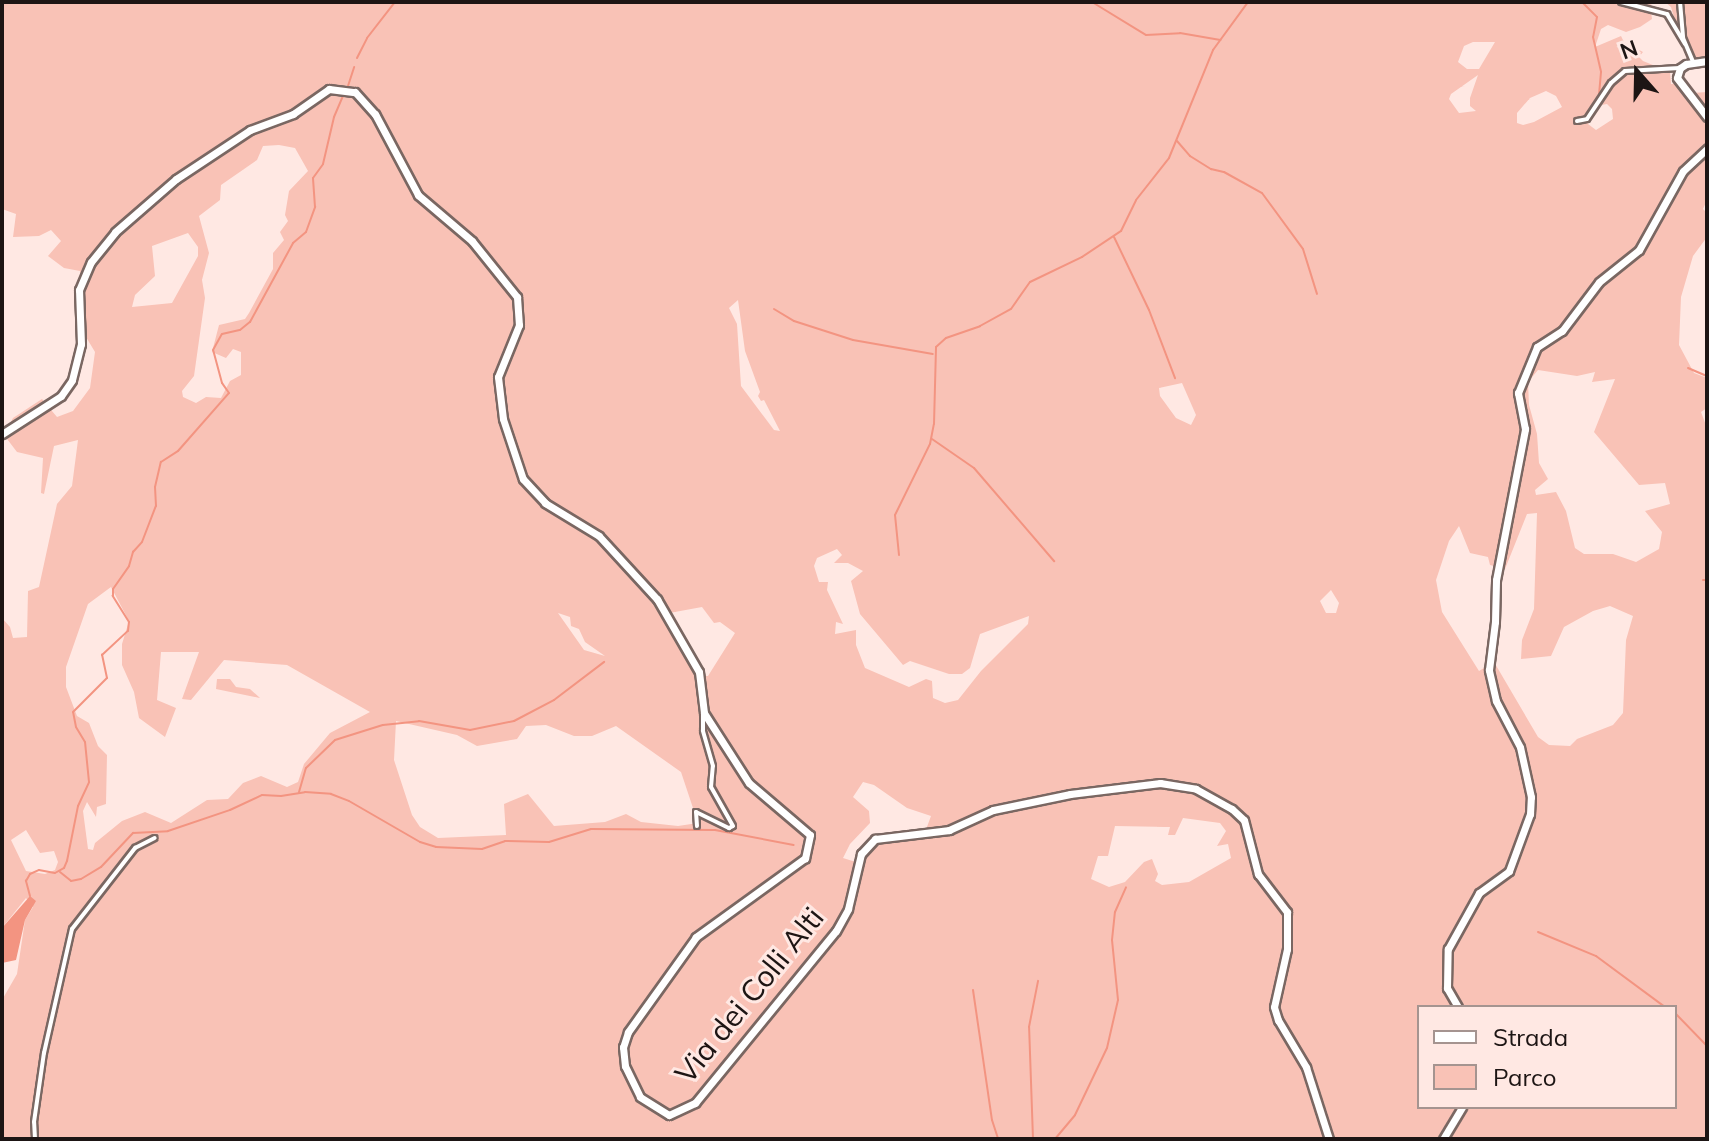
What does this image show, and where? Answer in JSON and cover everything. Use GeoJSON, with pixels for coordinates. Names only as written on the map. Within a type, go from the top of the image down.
{"type":"FeatureCollection","features":[{"type":"Feature","properties":{"kind":"street"},"geometry":{"type":"LineString","coordinates":[[1577,121],[1587,119],[1611,83],[1625,71],[1680,68],[1700,62],[1667,14],[1621,2]]}},
{"type":"Feature","properties":{"kind":"street"},"geometry":{"type":"LineString","coordinates":[[1680,2],[1685,44]]}},
{"type":"Feature","properties":{"kind":"street"},"geometry":{"type":"LineString","coordinates":[[1680,68],[1678,84],[1707,117]]}},
{"type":"Feature","properties":{"kind":"street","name":"Via dei Colli Alti"},"geometry":{"type":"LineString","coordinates":[[2,434],[61,396],[72,380],[81,344],[79,290],[91,262],[105,242],[176,179],[237,138],[265,123],[293,114],[324,91],[340,88],[355,92],[375,114],[418,195],[472,241],[517,297],[519,325],[498,377],[503,419],[523,479],[545,503],[599,536],[657,599],[699,672],[704,713],[749,783],[805,829],[810,841],[805,858],[696,937],[628,1032],[623,1053],[635,1089],[648,1105],[669,1115],[695,1103],[836,931],[848,909],[861,854],[875,839],[949,830],[993,810],[1070,794],[1143,784],[1196,789],[1239,814],[1250,836],[1258,874],[1282,901],[1288,925],[1287,949],[1274,1007],[1284,1032],[1306,1067],[1329,1139]]}},
{"type":"Feature","properties":{"kind":"street"},"geometry":{"type":"LineString","coordinates":[[1457,1005],[1447,988],[1445,965],[1448,949],[1479,893],[1509,871],[1530,814],[1531,797],[1520,747],[1496,701],[1489,670],[1496,580],[1525,429],[1518,393],[1537,347],[1562,331],[1599,282],[1639,250],[1683,171],[1707,149]]}},
{"type":"Feature","properties":{"kind":"street"},"geometry":{"type":"LineString","coordinates":[[697,826],[696,812],[729,828],[733,826],[711,787],[713,766],[703,730],[704,713]]}},
{"type":"Feature","properties":{"kind":"street"},"geometry":{"type":"LineString","coordinates":[[35,1139],[34,1122],[44,1053],[72,929],[135,848],[155,838]]}},
{"type":"Feature","properties":{"kind":"street"},"geometry":{"type":"LineString","coordinates":[[1443,1139],[1461,1109]]}},
{"type":"Feature","properties":{"kind":"green space"},"geometry":{"type":"Polygon","coordinates":[[[2,2],[1656,2],[1650,5],[1652,19],[1626,32],[1608,25],[1601,29],[1595,47],[1621,36],[1624,42],[1643,52],[1639,57],[1643,61],[1670,72],[1671,84],[1681,83],[1692,93],[1707,92],[1707,200],[1703,209],[1707,213],[1707,237],[1693,256],[1681,297],[1679,345],[1694,373],[1707,378],[1707,408],[1701,412],[1707,428],[1707,1139],[2,1139],[2,1000],[17,974],[25,920],[33,907],[26,898],[2,928],[2,618],[10,627],[13,638],[27,637],[28,591],[39,587],[57,504],[72,486],[78,440],[54,446],[44,494],[41,493],[43,458],[17,452],[4,435],[13,418],[42,399],[57,417],[73,411],[90,388],[95,352],[86,337],[80,271],[64,268],[48,256],[61,241],[51,230],[39,236],[13,237],[16,214],[2,209],[2,2]],[[1473,42],[1464,46],[1458,62],[1467,69],[1479,69],[1495,42],[1473,42]],[[1478,75],[1451,94],[1449,99],[1459,113],[1476,111],[1470,106],[1470,98],[1478,75]],[[1546,91],[1530,98],[1517,113],[1517,123],[1523,125],[1562,107],[1556,96],[1546,91]],[[1607,104],[1601,105],[1588,124],[1596,130],[1613,119],[1612,109],[1607,104]],[[263,146],[257,160],[221,185],[220,200],[199,216],[209,253],[202,280],[205,298],[194,376],[182,391],[183,397],[196,403],[206,397],[221,398],[230,381],[241,375],[241,352],[233,349],[226,358],[212,352],[219,325],[245,319],[249,313],[273,269],[273,253],[284,240],[280,232],[288,221],[285,215],[289,191],[308,171],[295,148],[263,146]],[[188,233],[152,246],[155,276],[135,295],[132,307],[172,303],[198,256],[198,247],[188,233]],[[738,300],[729,308],[737,324],[741,386],[774,430],[780,431],[764,400],[761,401],[758,396],[760,392],[745,351],[738,300]],[[1538,370],[1528,382],[1529,405],[1537,434],[1539,463],[1548,479],[1535,490],[1536,495],[1556,492],[1566,511],[1575,548],[1584,554],[1613,554],[1636,562],[1659,549],[1662,532],[1645,511],[1670,504],[1665,483],[1639,485],[1594,432],[1615,379],[1592,382],[1595,372],[1577,376],[1538,370]],[[1182,383],[1159,388],[1160,396],[1176,418],[1191,425],[1196,415],[1182,383]],[[1537,513],[1527,514],[1505,569],[1490,565],[1488,557],[1470,553],[1459,526],[1449,541],[1436,580],[1442,612],[1479,671],[1494,662],[1538,737],[1549,745],[1570,746],[1577,739],[1613,725],[1623,713],[1626,640],[1633,616],[1610,606],[1593,611],[1564,627],[1551,656],[1521,659],[1522,640],[1534,609],[1537,513]],[[837,549],[817,558],[814,566],[819,582],[828,582],[827,590],[843,624],[836,622],[835,634],[856,630],[856,645],[865,668],[909,687],[926,679],[932,681],[933,698],[945,703],[958,700],[981,671],[1028,624],[1029,616],[980,634],[970,668],[962,674],[949,674],[910,661],[903,665],[860,614],[851,581],[863,571],[848,563],[834,563],[842,555],[837,549]],[[111,587],[88,604],[66,667],[66,687],[77,716],[89,723],[98,746],[107,755],[106,804],[97,807],[96,817],[87,802],[83,811],[88,849],[93,850],[95,843],[122,821],[145,812],[171,823],[207,800],[228,799],[243,783],[261,776],[287,787],[298,782],[304,764],[330,733],[370,712],[287,665],[224,660],[191,700],[182,699],[199,652],[161,652],[157,700],[176,708],[165,737],[139,718],[134,692],[122,665],[122,644],[129,621],[111,587]],[[1331,590],[1320,601],[1326,613],[1336,613],[1339,603],[1331,590]],[[702,607],[664,614],[696,676],[708,676],[735,633],[720,622],[714,623],[702,607]],[[558,613],[584,650],[605,656],[585,642],[579,629],[571,626],[570,617],[558,613]],[[396,721],[394,760],[412,815],[420,827],[438,838],[506,835],[504,804],[528,794],[554,826],[605,822],[626,814],[641,822],[678,826],[698,823],[681,772],[616,726],[592,736],[574,736],[546,725],[526,726],[517,739],[477,746],[457,735],[396,721]],[[863,782],[853,797],[869,811],[870,823],[850,844],[843,858],[862,864],[870,845],[881,840],[924,835],[931,816],[907,808],[874,785],[863,782]],[[1183,818],[1175,835],[1168,835],[1170,827],[1115,826],[1108,856],[1098,856],[1091,879],[1109,887],[1125,882],[1144,862],[1152,859],[1158,874],[1155,881],[1162,885],[1189,882],[1231,858],[1228,844],[1217,846],[1226,831],[1220,823],[1183,818]],[[26,830],[11,840],[26,871],[45,874],[55,870],[58,862],[54,851],[40,853],[26,830]]]}},
{"type":"Feature","properties":{"kind":"green space"},"geometry":{"type":"Polygon","coordinates":[[[1665,2],[1707,2],[1707,59],[1694,60],[1683,31],[1678,31],[1671,7],[1665,2]]]}},
{"type":"Feature","properties":{"kind":"green space"},"geometry":{"type":"Polygon","coordinates":[[[217,679],[230,679],[236,687],[250,689],[260,698],[216,689],[217,679]]]}},
{"type":"Feature","properties":{"kind":"shaded area"},"geometry":{"type":"Polygon","coordinates":[[[30,896],[36,901],[25,920],[16,960],[2,963],[2,928],[30,896]]]}},
{"type":"Feature","properties":{"kind":"waterway"},"geometry":{"type":"LineString","coordinates":[[357,58],[367,38],[395,2]]}},
{"type":"Feature","properties":{"kind":"waterway"},"geometry":{"type":"LineString","coordinates":[[1092,2],[1146,35],[1180,33],[1220,40]]}},
{"type":"Feature","properties":{"kind":"waterway"},"geometry":{"type":"LineString","coordinates":[[899,555],[895,515],[930,444],[934,424],[936,347],[946,338],[980,326],[1011,309],[1030,282],[1082,257],[1121,231],[1136,200],[1169,158],[1213,50],[1248,2]]}},
{"type":"Feature","properties":{"kind":"waterway"},"geometry":{"type":"LineString","coordinates":[[1582,2],[1597,17],[1593,37],[1601,72],[1599,95]]}},
{"type":"Feature","properties":{"kind":"waterway"},"geometry":{"type":"LineString","coordinates":[[348,86],[354,67]]}},
{"type":"Feature","properties":{"kind":"waterway"},"geometry":{"type":"LineString","coordinates":[[30,896],[26,881],[30,874],[39,870],[55,873],[64,868],[67,861],[78,806],[89,782],[85,742],[76,727],[73,712],[107,678],[102,655],[128,631],[129,622],[113,596],[113,589],[129,566],[133,552],[142,542],[156,506],[155,487],[161,462],[178,451],[229,393],[222,383],[213,350],[222,334],[240,330],[250,322],[293,243],[306,232],[315,207],[313,178],[323,164],[334,117],[344,93]]}},
{"type":"Feature","properties":{"kind":"waterway"},"geometry":{"type":"LineString","coordinates":[[1177,141],[1190,156],[1211,169],[1224,172],[1262,193],[1303,249],[1317,294]]}},
{"type":"Feature","properties":{"kind":"waterway"},"geometry":{"type":"LineString","coordinates":[[1114,237],[1149,310],[1175,378]]}},
{"type":"Feature","properties":{"kind":"waterway"},"geometry":{"type":"LineString","coordinates":[[774,309],[794,321],[853,340],[933,354]]}},
{"type":"Feature","properties":{"kind":"waterway"},"geometry":{"type":"LineString","coordinates":[[1688,368],[1707,376]]}},
{"type":"Feature","properties":{"kind":"waterway"},"geometry":{"type":"LineString","coordinates":[[932,439],[974,468],[1054,561]]}},
{"type":"Feature","properties":{"kind":"waterway"},"geometry":{"type":"LineString","coordinates":[[299,792],[306,768],[335,740],[383,725],[419,721],[470,730],[514,721],[554,700],[604,662]]}},
{"type":"Feature","properties":{"kind":"waterway"},"geometry":{"type":"LineString","coordinates":[[60,872],[71,881],[81,879],[101,867],[133,833],[168,831],[230,810],[262,795],[305,792],[331,794],[349,801],[420,842],[436,847],[482,849],[505,841],[549,842],[591,829],[715,830],[794,845]]}},
{"type":"Feature","properties":{"kind":"waterway"},"geometry":{"type":"LineString","coordinates":[[1055,1139],[1075,1115],[1107,1048],[1118,1000],[1112,940],[1115,912],[1126,887]]}},
{"type":"Feature","properties":{"kind":"waterway"},"geometry":{"type":"LineString","coordinates":[[1538,932],[1596,956],[1662,1005]]}},
{"type":"Feature","properties":{"kind":"waterway"},"geometry":{"type":"LineString","coordinates":[[1033,1139],[1029,1027],[1038,981]]}},
{"type":"Feature","properties":{"kind":"waterway"},"geometry":{"type":"LineString","coordinates":[[973,990],[992,1120],[998,1139]]}},
{"type":"Feature","properties":{"kind":"waterway"},"geometry":{"type":"LineString","coordinates":[[1677,1015],[1707,1046]]}}]}
